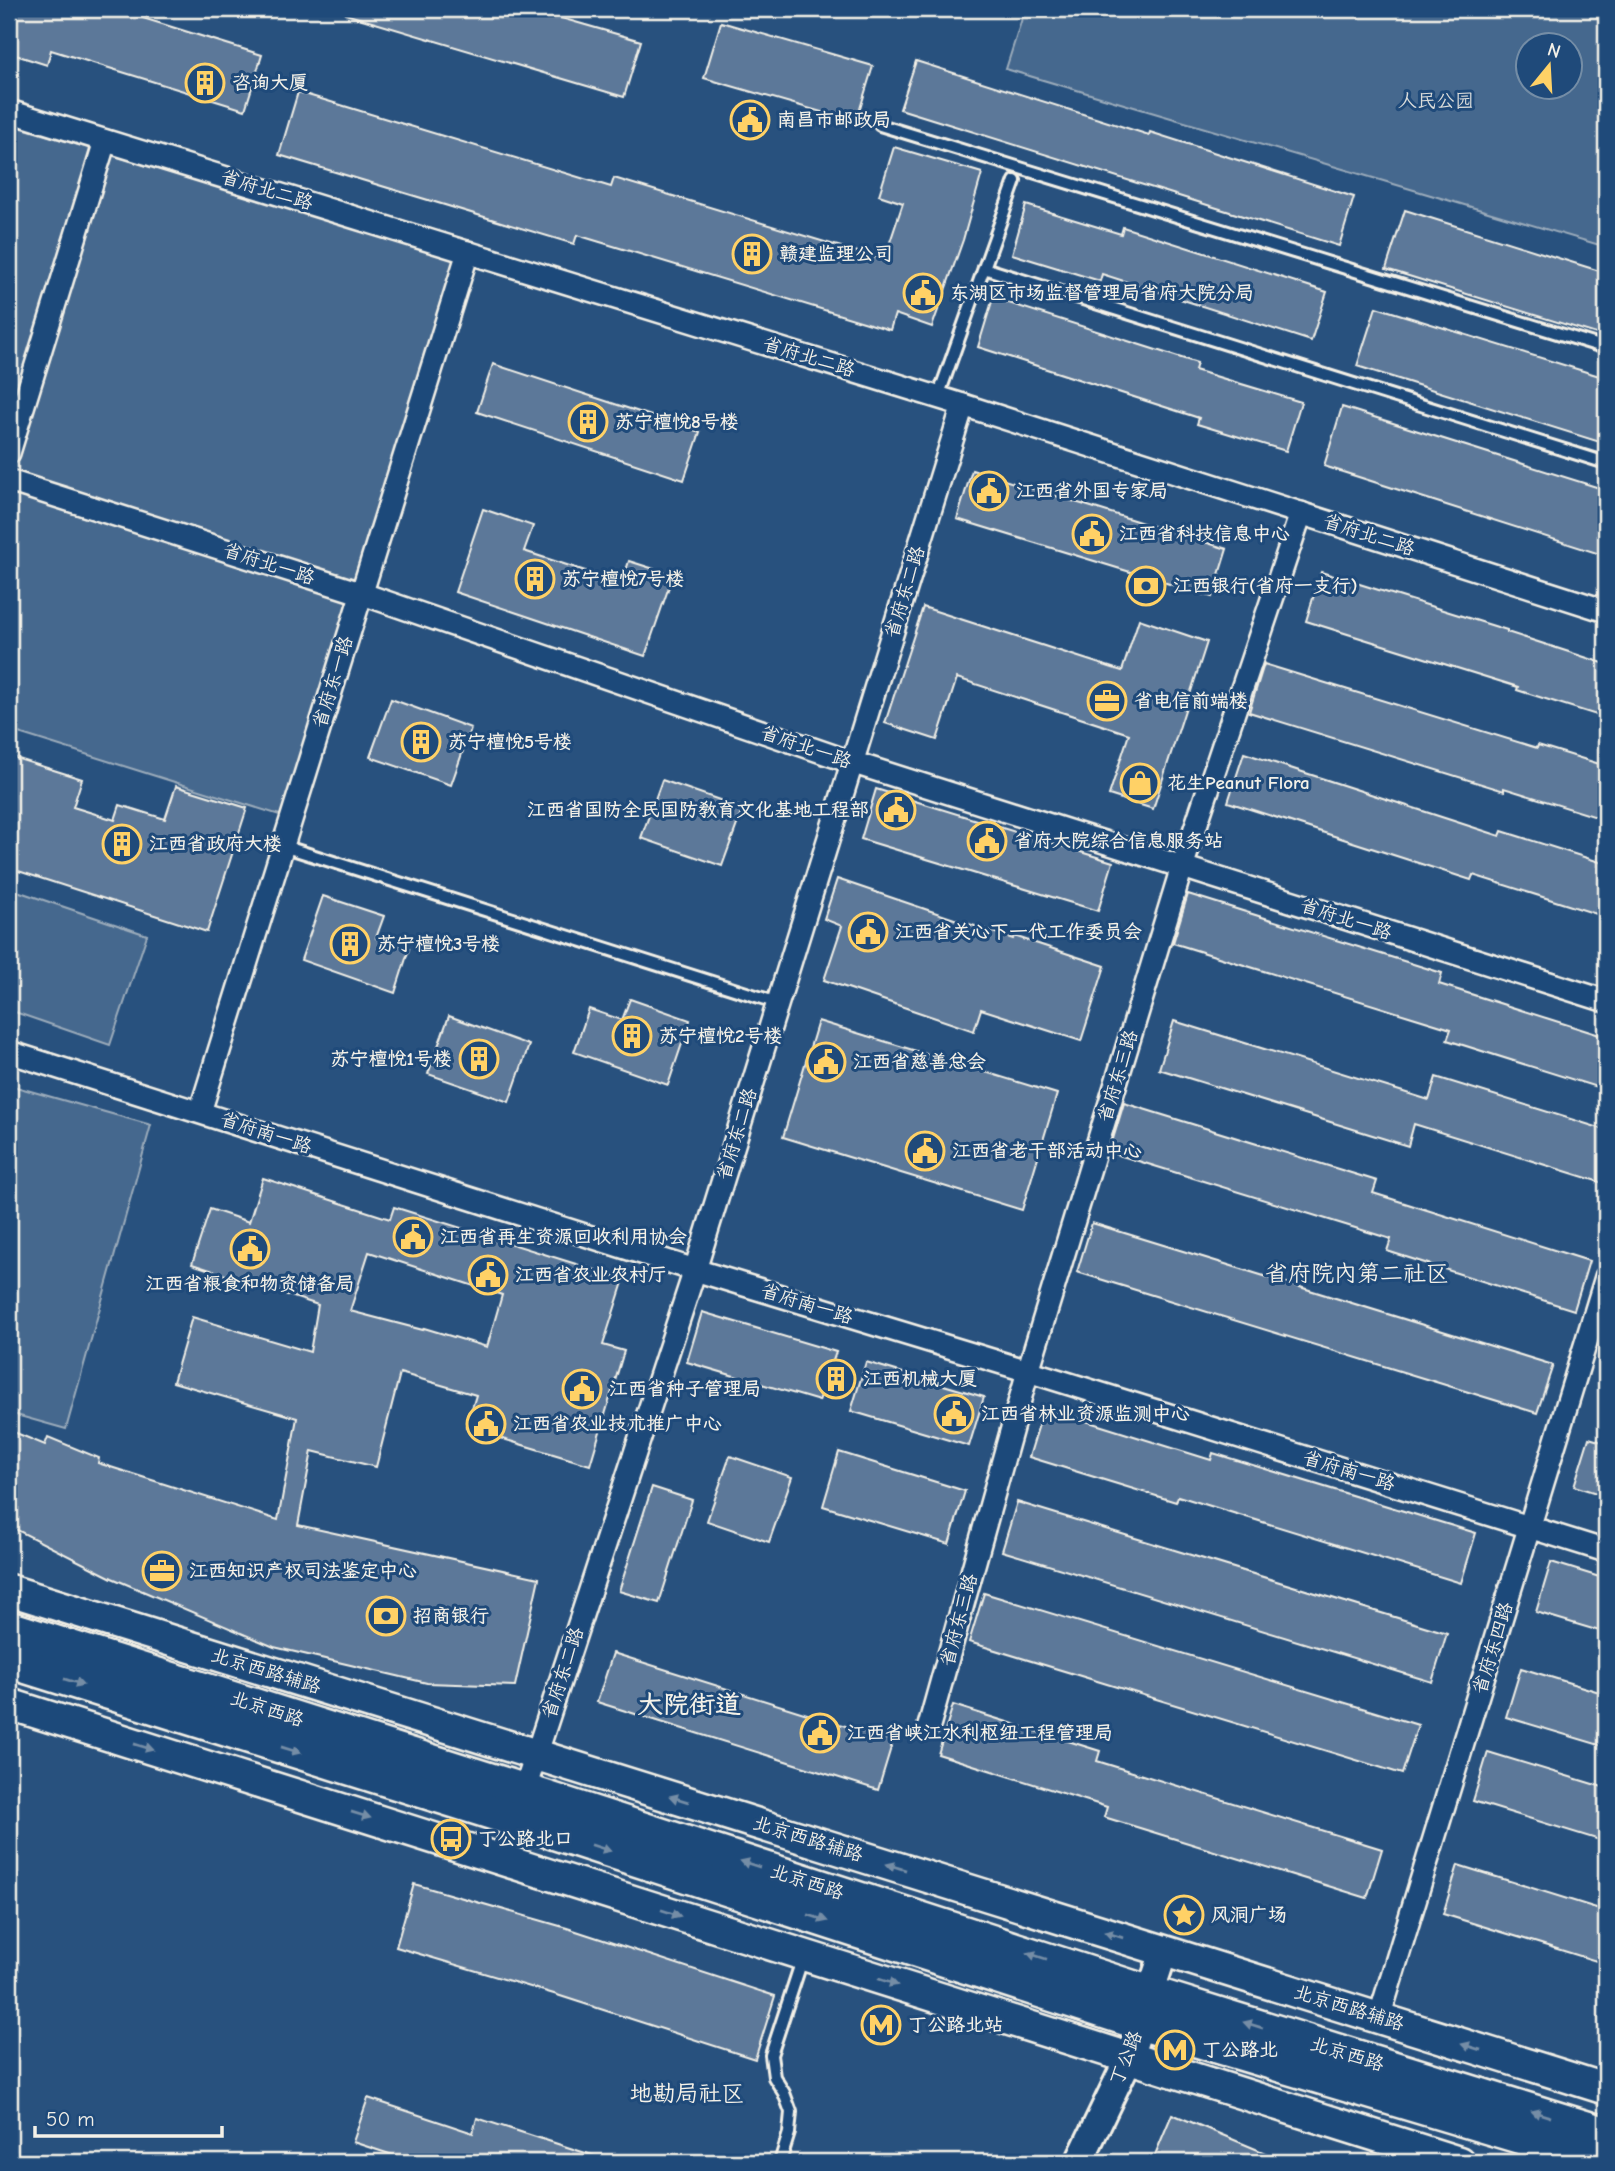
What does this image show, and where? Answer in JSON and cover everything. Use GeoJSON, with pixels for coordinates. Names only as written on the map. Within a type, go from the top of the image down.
{"type":"FeatureCollection","features":[{"type":"Feature","properties":{"kind":"main road","name":"北京西路辅路"},"geometry":{"type":"LineString","coordinates":[[9,1590],[1606,2089]]}},
{"type":"Feature","properties":{"kind":"main road","name":"北京西路"},"geometry":{"type":"LineString","coordinates":[[9,1628],[520,1805],[1145,2008],[1605,2162]]}},
{"type":"Feature","properties":{"kind":"main road","name":"北京西路"},"geometry":{"type":"LineString","coordinates":[[9,1661],[520,1805]]}},
{"type":"Feature","properties":{"kind":"main road"},"geometry":{"type":"LineString","coordinates":[[9,1704],[1459,2162]]}},
{"type":"Feature","properties":{"kind":"main road","name":"北京西路"},"geometry":{"type":"LineString","coordinates":[[1145,2008],[1606,2134]]}},
{"type":"Feature","properties":{"kind":"street","name":"省府北二路"},"geometry":{"type":"LineString","coordinates":[[9,111],[938,397],[1606,611]]}},
{"type":"Feature","properties":{"kind":"street"},"geometry":{"type":"LineString","coordinates":[[9,453],[105,141]]}},
{"type":"Feature","properties":{"kind":"street","name":"省府东一路"},"geometry":{"type":"LineString","coordinates":[[200,1112],[467,252]]}},
{"type":"Feature","properties":{"kind":"street","name":"省府东二路"},"geometry":{"type":"LineString","coordinates":[[502,1859],[695,1270],[963,405]]}},
{"type":"Feature","properties":{"kind":"street","name":"省府北一路"},"geometry":{"type":"LineString","coordinates":[[9,481],[360,593],[851,762],[1606,1001]]}},
{"type":"Feature","properties":{"kind":"street","name":"省府东三路"},"geometry":{"type":"LineString","coordinates":[[929,1726],[1028,1371],[1182,867],[1301,513]]}},
{"type":"Feature","properties":{"kind":"street","name":"省府南一路"},"geometry":{"type":"LineString","coordinates":[[9,1052],[695,1270],[1606,1551]]}},
{"type":"Feature","properties":{"kind":"street","name":"省府东四路"},"geometry":{"type":"LineString","coordinates":[[1379,2018],[1606,1277]]}},
{"type":"Feature","properties":{"kind":"street","name":"丁公路"},"geometry":{"type":"LineString","coordinates":[[1079,2162],[1129,2058],[1164,1951]]}},
{"type":"Feature","properties":{"kind":"lane"},"geometry":{"type":"LineString","coordinates":[[880,125],[1606,348]]}},
{"type":"Feature","properties":{"kind":"lane"},"geometry":{"type":"LineString","coordinates":[[938,397],[1015,181]]}},
{"type":"Feature","properties":{"kind":"lane"},"geometry":{"type":"LineString","coordinates":[[984,268],[1606,463]]}},
{"type":"Feature","properties":{"kind":"lane"},"geometry":{"type":"LineString","coordinates":[[283,846],[778,1003]]}},
{"type":"Feature","properties":{"kind":"lane"},"geometry":{"type":"LineString","coordinates":[[780,2162],[789,2133],[791,2112],[774,2077],[771,2055],[804,1955]]}},
{"type":"Feature","properties":{"kind":"green space","name":"人民公园"},"geometry":{"type":"Polygon","coordinates":[[[1025,9],[1606,9],[1606,247],[1006,69],[1025,9]]]}},
{"type":"Feature","properties":{"kind":"green space"},"geometry":{"type":"Polygon","coordinates":[[[9,124],[457,259],[286,817],[9,730],[9,124]]]}},
{"type":"Feature","properties":{"kind":"green space"},"geometry":{"type":"Polygon","coordinates":[[[11,889],[147,935],[110,1045],[9,1010],[11,889]]]}},
{"type":"Feature","properties":{"kind":"green space"},"geometry":{"type":"Polygon","coordinates":[[[9,1085],[151,1125],[66,1429],[9,1413],[9,1085]]]}},
{"type":"Feature","properties":{"kind":"building","name":"咨询大厦"},"geometry":{"type":"Polygon","coordinates":[[[9,9],[63,9],[81,14],[82,9],[114,9],[262,55],[245,110],[51,50],[47,65],[9,53],[9,9]]]}},
{"type":"Feature","properties":{"kind":"building"},"geometry":{"type":"Polygon","coordinates":[[[345,9],[530,9],[641,41],[624,97],[345,14],[345,9]]]}},
{"type":"Feature","properties":{"kind":"building"},"geometry":{"type":"Polygon","coordinates":[[[721,22],[873,66],[856,122],[704,78],[721,22]]]}},
{"type":"Feature","properties":{"kind":"building"},"geometry":{"type":"Polygon","coordinates":[[[916,61],[1354,197],[1339,246],[900,109],[916,61]]]}},
{"type":"Feature","properties":{"kind":"building"},"geometry":{"type":"Polygon","coordinates":[[[298,92],[611,187],[614,178],[884,260],[903,203],[879,195],[894,147],[982,173],[963,240],[932,327],[895,314],[890,330],[577,235],[574,244],[279,155],[298,92]]]}},
{"type":"Feature","properties":{"kind":"building"},"geometry":{"type":"Polygon","coordinates":[[[1026,205],[1121,234],[1123,227],[1327,292],[1311,341],[1102,274],[1100,281],[1012,254],[1026,205]]]}},
{"type":"Feature","properties":{"kind":"building"},"geometry":{"type":"Polygon","coordinates":[[[1405,210],[1606,273],[1606,337],[1386,269],[1405,210]]]}},
{"type":"Feature","properties":{"kind":"building"},"geometry":{"type":"Polygon","coordinates":[[[993,298],[1197,363],[1195,370],[1301,402],[1286,451],[1197,424],[1199,418],[978,347],[993,298]]]}},
{"type":"Feature","properties":{"kind":"building"},"geometry":{"type":"Polygon","coordinates":[[[1376,307],[1606,378],[1606,444],[1357,366],[1376,307]]]}},
{"type":"Feature","properties":{"kind":"building","name":"苏宁檀悦8号楼"},"geometry":{"type":"Polygon","coordinates":[[[493,364],[700,432],[684,480],[477,412],[493,364]]]}},
{"type":"Feature","properties":{"kind":"building"},"geometry":{"type":"Polygon","coordinates":[[[1342,407],[1606,490],[1606,556],[1324,466],[1342,407]]]}},
{"type":"Feature","properties":{"kind":"building","name":"江西省科技信息中心"},"geometry":{"type":"Polygon","coordinates":[[[972,470],[1227,549],[1212,597],[957,519],[972,470]]]}},
{"type":"Feature","properties":{"kind":"building","name":"苏宁檀悦7号楼"},"geometry":{"type":"Polygon","coordinates":[[[483,509],[533,526],[524,551],[622,583],[629,561],[673,575],[645,656],[455,592],[483,509]]]}},
{"type":"Feature","properties":{"kind":"building"},"geometry":{"type":"Polygon","coordinates":[[[1321,572],[1606,664],[1606,718],[1517,690],[1518,687],[1306,621],[1321,572]]]}},
{"type":"Feature","properties":{"kind":"building","name":"省电信前端楼"},"geometry":{"type":"Polygon","coordinates":[[[923,607],[1122,671],[1139,619],[1207,642],[1153,809],[1109,795],[1129,734],[957,678],[937,740],[885,723],[923,607]]]}},
{"type":"Feature","properties":{"kind":"building"},"geometry":{"type":"Polygon","coordinates":[[[1264,664],[1537,748],[1538,745],[1606,766],[1606,820],[1249,712],[1264,664]]]}},
{"type":"Feature","properties":{"kind":"building","name":"苏宁檀悦5号楼"},"geometry":{"type":"Polygon","coordinates":[[[391,699],[471,728],[451,785],[370,757],[391,699]]]}},
{"type":"Feature","properties":{"kind":"building"},"geometry":{"type":"Polygon","coordinates":[[[1244,753],[1500,836],[1502,831],[1606,864],[1606,917],[1473,875],[1471,880],[1228,802],[1244,753]]]}},
{"type":"Feature","properties":{"kind":"building","name":"江西省政府大楼"},"geometry":{"type":"Polygon","coordinates":[[[9,756],[82,779],[73,807],[115,820],[120,805],[165,819],[176,786],[247,808],[207,932],[9,868],[9,756]]]}},
{"type":"Feature","properties":{"kind":"building"},"geometry":{"type":"Polygon","coordinates":[[[662,780],[743,808],[722,866],[641,838],[662,780]]]}},
{"type":"Feature","properties":{"kind":"building"},"geometry":{"type":"Polygon","coordinates":[[[876,789],[1113,862],[1098,911],[861,839],[876,789]]]}},
{"type":"Feature","properties":{"kind":"building"},"geometry":{"type":"Polygon","coordinates":[[[837,879],[1013,939],[1014,936],[1105,966],[1081,1041],[981,1009],[974,1031],[824,980],[842,926],[824,919],[837,879]]]}},
{"type":"Feature","properties":{"kind":"building"},"geometry":{"type":"Polygon","coordinates":[[[1188,894],[1442,973],[1439,984],[1606,1037],[1606,1090],[1447,1040],[1451,1029],[1173,943],[1188,894]]]}},
{"type":"Feature","properties":{"kind":"building","name":"苏宁檀悦3号楼"},"geometry":{"type":"Polygon","coordinates":[[[323,896],[384,916],[376,938],[409,949],[395,993],[301,960],[323,896]]]}},
{"type":"Feature","properties":{"kind":"building","name":"苏宁檀悦2号楼"},"geometry":{"type":"Polygon","coordinates":[[[630,999],[690,1020],[668,1085],[574,1052],[589,1009],[622,1020],[630,999]]]}},
{"type":"Feature","properties":{"kind":"building","name":"苏宁檀悦1号楼"},"geometry":{"type":"Polygon","coordinates":[[[449,1016],[529,1045],[509,1102],[428,1074],[449,1016]]]}},
{"type":"Feature","properties":{"kind":"building"},"geometry":{"type":"Polygon","coordinates":[[[818,1021],[1057,1094],[1022,1210],[783,1137],[818,1021]]]}},
{"type":"Feature","properties":{"kind":"building"},"geometry":{"type":"Polygon","coordinates":[[[1174,1021],[1429,1100],[1436,1077],[1606,1130],[1606,1184],[1414,1124],[1408,1146],[1159,1069],[1174,1021]]]}},
{"type":"Feature","properties":{"kind":"building"},"geometry":{"type":"Polygon","coordinates":[[[1124,1103],[1377,1181],[1373,1193],[1589,1261],[1574,1310],[1387,1251],[1391,1239],[1109,1152],[1124,1103]]]}},
{"type":"Feature","properties":{"kind":"building"},"geometry":{"type":"Polygon","coordinates":[[[263,1178],[390,1219],[394,1207],[624,1279],[603,1345],[624,1351],[590,1465],[466,1428],[476,1395],[400,1373],[376,1467],[312,1451],[298,1525],[539,1578],[515,1686],[427,1683],[274,1647],[112,1578],[9,1526],[9,1430],[45,1445],[48,1437],[99,1458],[98,1463],[278,1520],[297,1418],[173,1382],[192,1317],[310,1352],[318,1305],[192,1264],[210,1209],[249,1222],[263,1178]],[[369,1252],[350,1311],[423,1330],[424,1328],[487,1347],[502,1295],[369,1252]]]}},
{"type":"Feature","properties":{"kind":"building"},"geometry":{"type":"Polygon","coordinates":[[[1092,1223],[1553,1365],[1537,1413],[1077,1272],[1092,1223]]]}},
{"type":"Feature","properties":{"kind":"building"},"geometry":{"type":"Polygon","coordinates":[[[702,1312],[836,1352],[819,1401],[687,1362],[702,1312]]]}},
{"type":"Feature","properties":{"kind":"building"},"geometry":{"type":"Polygon","coordinates":[[[866,1362],[984,1397],[969,1446],[851,1411],[866,1362]]]}},
{"type":"Feature","properties":{"kind":"building"},"geometry":{"type":"Polygon","coordinates":[[[1044,1408],[1211,1460],[1213,1453],[1476,1533],[1461,1583],[1178,1496],[1176,1502],[1029,1457],[1044,1408]]]}},
{"type":"Feature","properties":{"kind":"building"},"geometry":{"type":"Polygon","coordinates":[[[1589,1438],[1606,1443],[1606,1496],[1574,1486],[1589,1438]]]}},
{"type":"Feature","properties":{"kind":"building"},"geometry":{"type":"Polygon","coordinates":[[[839,1452],[965,1491],[949,1544],[823,1506],[839,1452]]]}},
{"type":"Feature","properties":{"kind":"building"},"geometry":{"type":"Polygon","coordinates":[[[730,1456],[792,1477],[769,1542],[707,1521],[730,1456]]]}},
{"type":"Feature","properties":{"kind":"building"},"geometry":{"type":"Polygon","coordinates":[[[652,1487],[692,1500],[659,1603],[619,1591],[652,1487]]]}},
{"type":"Feature","properties":{"kind":"building"},"geometry":{"type":"Polygon","coordinates":[[[1017,1502],[1447,1633],[1432,1682],[1002,1551],[1017,1502]]]}},
{"type":"Feature","properties":{"kind":"building"},"geometry":{"type":"Polygon","coordinates":[[[1551,1562],[1606,1579],[1606,1633],[1536,1612],[1551,1562]]]}},
{"type":"Feature","properties":{"kind":"building"},"geometry":{"type":"Polygon","coordinates":[[[984,1593],[1418,1725],[1402,1774],[969,1642],[984,1593]]]}},
{"type":"Feature","properties":{"kind":"building"},"geometry":{"type":"Polygon","coordinates":[[[613,1653],[893,1741],[878,1790],[597,1702],[613,1653]]]}},
{"type":"Feature","properties":{"kind":"building"},"geometry":{"type":"Polygon","coordinates":[[[1521,1668],[1606,1694],[1606,1747],[1506,1717],[1521,1668]]]}},
{"type":"Feature","properties":{"kind":"building"},"geometry":{"type":"Polygon","coordinates":[[[953,1705],[1100,1751],[1097,1761],[1382,1849],[1367,1898],[1104,1817],[1107,1807],[938,1754],[953,1705]]]}},
{"type":"Feature","properties":{"kind":"building"},"geometry":{"type":"Polygon","coordinates":[[[1488,1752],[1606,1788],[1606,1842],[1473,1801],[1488,1752]]]}},
{"type":"Feature","properties":{"kind":"building"},"geometry":{"type":"Polygon","coordinates":[[[1458,1865],[1606,1911],[1606,1964],[1443,1914],[1458,1865]]]}},
{"type":"Feature","properties":{"kind":"building"},"geometry":{"type":"Polygon","coordinates":[[[414,1884],[567,1928],[775,1996],[755,2059],[554,1994],[396,1947],[414,1884]]]}},
{"type":"Feature","properties":{"kind":"building"},"geometry":{"type":"Polygon","coordinates":[[[368,2098],[473,2133],[477,2118],[601,2158],[600,2162],[414,2162],[353,2142],[368,2098]]]}},
{"type":"Feature","properties":{"kind":"building"},"geometry":{"type":"Polygon","coordinates":[[[1172,2114],[1287,2162],[1152,2162],[1172,2114]]]}},
{"type":"Feature","properties":{"kind":"place","name":"咨询大厦"},"geometry":{"type":"Point","coordinates":[205,83]}},
{"type":"Feature","properties":{"kind":"place","name":"南昌市邮政局"},"geometry":{"type":"Point","coordinates":[750,120]}},
{"type":"Feature","properties":{"kind":"place","name":"赣建监理公司"},"geometry":{"type":"Point","coordinates":[752,254]}},
{"type":"Feature","properties":{"kind":"place","name":"东湖区市场监督管理局省府大院分局"},"geometry":{"type":"Point","coordinates":[923,293]}},
{"type":"Feature","properties":{"kind":"place","name":"苏宁檀悦8号楼"},"geometry":{"type":"Point","coordinates":[588,422]}},
{"type":"Feature","properties":{"kind":"place","name":"江西省外国专家局"},"geometry":{"type":"Point","coordinates":[989,491]}},
{"type":"Feature","properties":{"kind":"place","name":"江西省科技信息中心"},"geometry":{"type":"Point","coordinates":[1092,534]}},
{"type":"Feature","properties":{"kind":"place","name":"苏宁檀悦7号楼"},"geometry":{"type":"Point","coordinates":[535,579]}},
{"type":"Feature","properties":{"kind":"place","name":"江西银行(省府一支行)"},"geometry":{"type":"Point","coordinates":[1146,586]}},
{"type":"Feature","properties":{"kind":"place","name":"省电信前端楼"},"geometry":{"type":"Point","coordinates":[1107,701]}},
{"type":"Feature","properties":{"kind":"place","name":"苏宁檀悦5号楼"},"geometry":{"type":"Point","coordinates":[421,742]}},
{"type":"Feature","properties":{"kind":"place","name":"花生Peanut Flora"},"geometry":{"type":"Point","coordinates":[1140,783]}},
{"type":"Feature","properties":{"kind":"place","name":"江西省国防全民国防教育文化基地工程部"},"geometry":{"type":"Point","coordinates":[896,810]}},
{"type":"Feature","properties":{"kind":"place","name":"省府大院综合信息服务站"},"geometry":{"type":"Point","coordinates":[987,841]}},
{"type":"Feature","properties":{"kind":"place","name":"江西省政府大楼"},"geometry":{"type":"Point","coordinates":[122,844]}},
{"type":"Feature","properties":{"kind":"place","name":"江西省关心下一代工作委员会"},"geometry":{"type":"Point","coordinates":[868,932]}},
{"type":"Feature","properties":{"kind":"place","name":"苏宁檀悦3号楼"},"geometry":{"type":"Point","coordinates":[350,944]}},
{"type":"Feature","properties":{"kind":"place","name":"苏宁檀悦2号楼"},"geometry":{"type":"Point","coordinates":[632,1036]}},
{"type":"Feature","properties":{"kind":"place","name":"苏宁檀悦1号楼"},"geometry":{"type":"Point","coordinates":[479,1059]}},
{"type":"Feature","properties":{"kind":"place","name":"江西省慈善总会"},"geometry":{"type":"Point","coordinates":[826,1062]}},
{"type":"Feature","properties":{"kind":"place","name":"江西省老干部活动中心"},"geometry":{"type":"Point","coordinates":[925,1151]}},
{"type":"Feature","properties":{"kind":"place","name":"江西省再生资源回收利用协会"},"geometry":{"type":"Point","coordinates":[413,1237]}},
{"type":"Feature","properties":{"kind":"place","name":"江西省粮食和物资储备局"},"geometry":{"type":"Point","coordinates":[250,1249]}},
{"type":"Feature","properties":{"kind":"place","name":"江西省农业农村厅"},"geometry":{"type":"Point","coordinates":[488,1275]}},
{"type":"Feature","properties":{"kind":"place","name":"江西机械大厦"},"geometry":{"type":"Point","coordinates":[836,1379]}},
{"type":"Feature","properties":{"kind":"place","name":"江西省种子管理局"},"geometry":{"type":"Point","coordinates":[582,1389]}},
{"type":"Feature","properties":{"kind":"place","name":"江西省林业资源监测中心"},"geometry":{"type":"Point","coordinates":[954,1414]}},
{"type":"Feature","properties":{"kind":"place","name":"江西省农业技术推广中心"},"geometry":{"type":"Point","coordinates":[486,1424]}},
{"type":"Feature","properties":{"kind":"place","name":"江西知识产权司法鉴定中心"},"geometry":{"type":"Point","coordinates":[162,1571]}},
{"type":"Feature","properties":{"kind":"place","name":"招商银行"},"geometry":{"type":"Point","coordinates":[386,1616]}},
{"type":"Feature","properties":{"kind":"place","name":"江西省峡江水利枢纽工程管理局"},"geometry":{"type":"Point","coordinates":[820,1733]}},
{"type":"Feature","properties":{"kind":"place","name":"丁公路北口"},"geometry":{"type":"Point","coordinates":[451,1839]}},
{"type":"Feature","properties":{"kind":"place","name":"风洞广场"},"geometry":{"type":"Point","coordinates":[1184,1915]}},
{"type":"Feature","properties":{"kind":"place","name":"丁公路北站"},"geometry":{"type":"Point","coordinates":[881,2025]}},
{"type":"Feature","properties":{"kind":"place","name":"丁公路北"},"geometry":{"type":"Point","coordinates":[1175,2050]}},
{"type":"Feature","properties":{"kind":"district","name":"省府院内第二社区"},"geometry":{"type":"Point","coordinates":[1357,1273]}},
{"type":"Feature","properties":{"kind":"district","name":"大院街道"},"geometry":{"type":"Point","coordinates":[689,1705]}},
{"type":"Feature","properties":{"kind":"district","name":"地勘局社区"},"geometry":{"type":"Point","coordinates":[687,2093]}}]}
